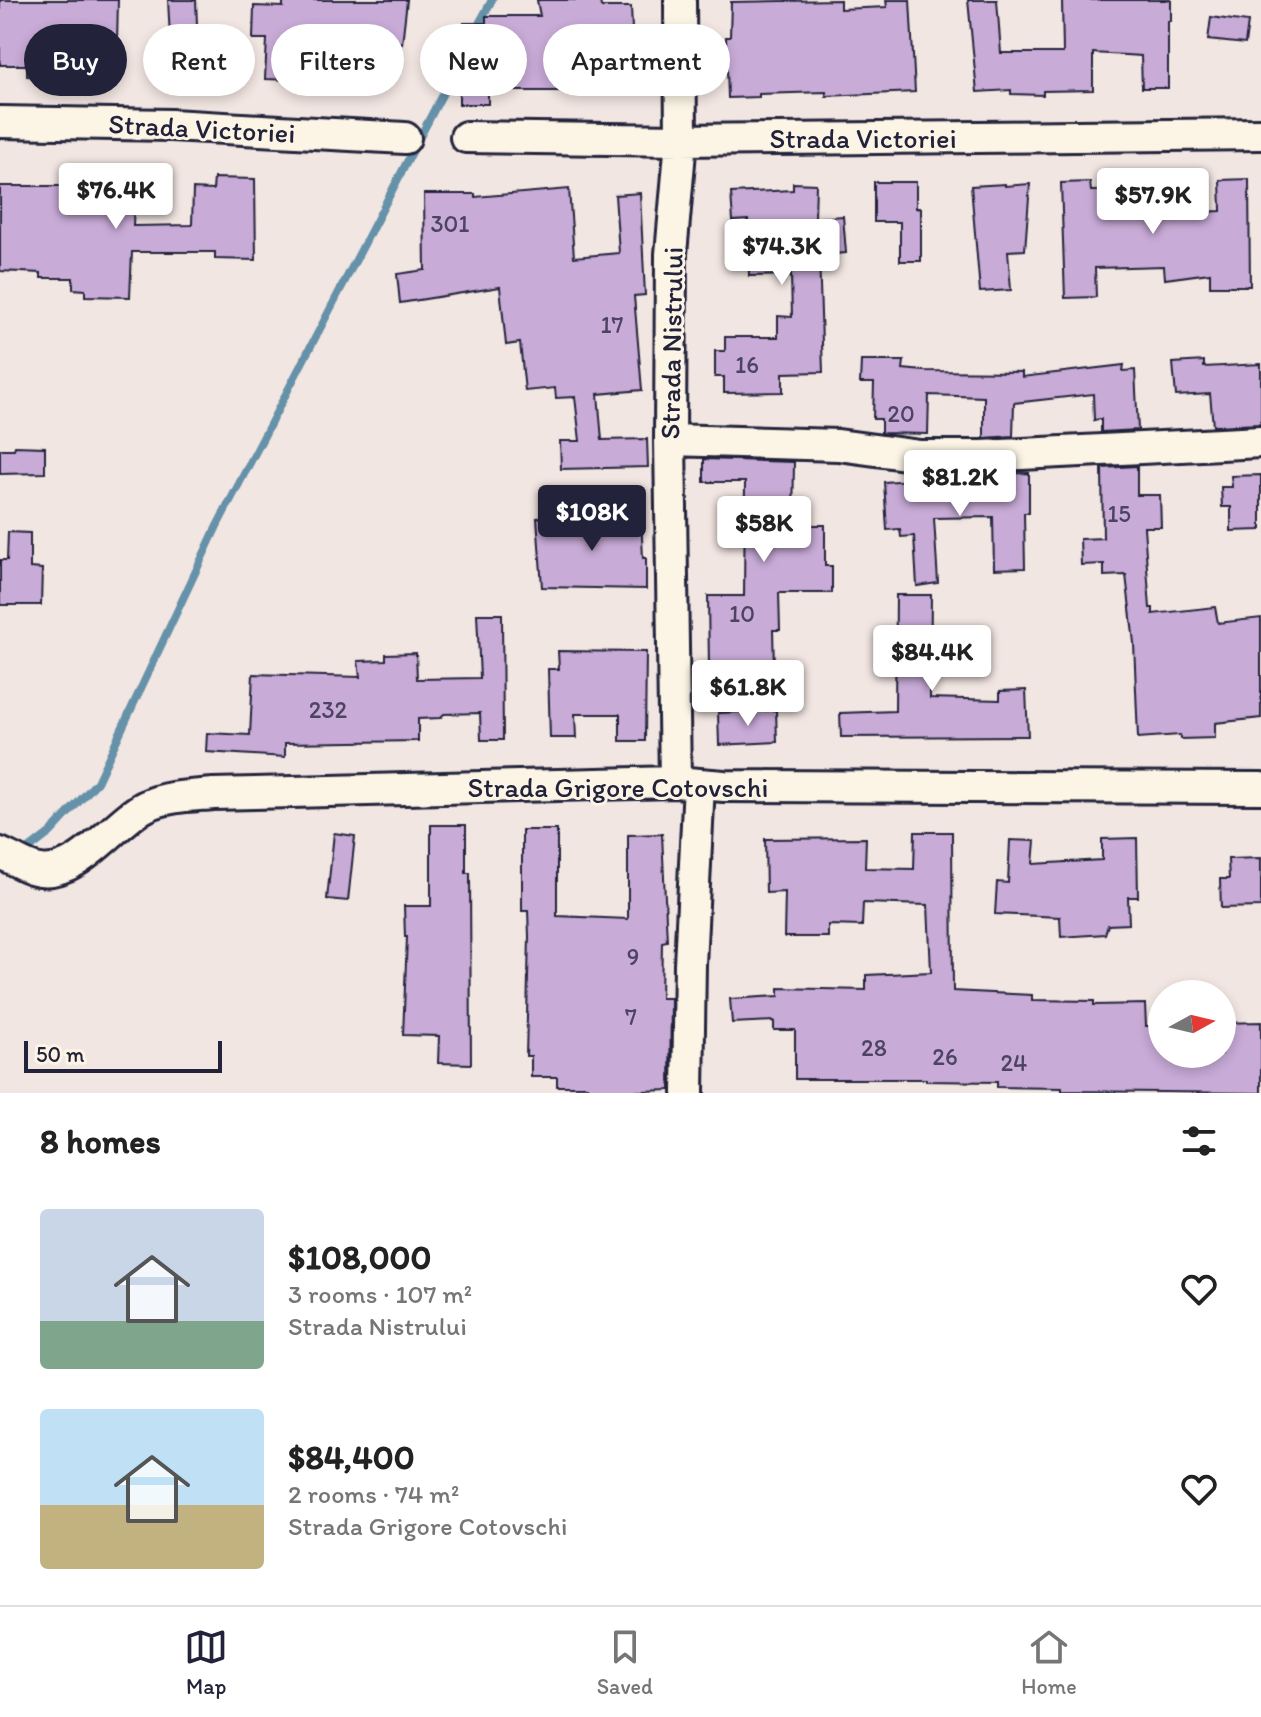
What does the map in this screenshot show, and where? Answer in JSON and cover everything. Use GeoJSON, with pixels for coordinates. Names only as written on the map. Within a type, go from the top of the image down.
{"type":"FeatureCollection","features":[{"type":"Feature","properties":{"kind":"street","name":"Strada Nistrului"},"geometry":{"type":"LineString","coordinates":[[680,0],[681,140],[671,254],[670,440],[687,783],[690,964],[688,1093]]}},
{"type":"Feature","properties":{"kind":"street","name":"Strada Victoriei"},"geometry":{"type":"LineString","coordinates":[[0,122],[171,125],[405,138]]}},
{"type":"Feature","properties":{"kind":"street","name":"Strada Victoriei"},"geometry":{"type":"LineString","coordinates":[[466,137],[681,140],[1261,134]]}},
{"type":"Feature","properties":{"kind":"street"},"geometry":{"type":"LineString","coordinates":[[670,440],[838,445],[886,453],[967,456],[1261,442]]}},
{"type":"Feature","properties":{"kind":"street","name":"Strada Grigore Cotovschi"},"geometry":{"type":"LineString","coordinates":[[0,853],[41,871],[64,866],[88,852],[143,807],[171,797],[687,783],[1261,788]]}},
{"type":"Feature","properties":{"kind":"building"},"geometry":{"type":"Polygon","coordinates":[[[0,0],[118,0],[117,24],[24,24],[24,65],[0,65],[0,0]]]}},
{"type":"Feature","properties":{"kind":"building"},"geometry":{"type":"Polygon","coordinates":[[[168,0],[196,0],[197,24],[169,24],[168,0]]]}},
{"type":"Feature","properties":{"kind":"building"},"geometry":{"type":"Polygon","coordinates":[[[283,0],[407,0],[404,26],[271,24],[271,79],[265,79],[267,39],[255,39],[254,6],[283,7],[283,0]]]}},
{"type":"Feature","properties":{"kind":"building"},"geometry":{"type":"Polygon","coordinates":[[[537,0],[600,0],[601,7],[631,7],[632,24],[543,24],[543,91],[527,91],[527,24],[464,24],[486,23],[486,16],[540,16],[537,0]]]}},
{"type":"Feature","properties":{"kind":"building"},"geometry":{"type":"Polygon","coordinates":[[[840,0],[840,9],[887,7],[886,0],[910,0],[915,92],[826,96],[826,92],[759,94],[759,97],[728,98],[731,2],[840,0]]]}},
{"type":"Feature","properties":{"kind":"building"},"geometry":{"type":"Polygon","coordinates":[[[968,0],[997,0],[1001,53],[1063,53],[1062,0],[1171,0],[1168,88],[1142,88],[1141,56],[1093,53],[1093,90],[1043,91],[1043,95],[1011,94],[1011,90],[977,92],[968,0]]]}},
{"type":"Feature","properties":{"kind":"building"},"geometry":{"type":"Polygon","coordinates":[[[1211,17],[1248,22],[1245,44],[1208,40],[1211,17]]]}},
{"type":"Feature","properties":{"kind":"building"},"geometry":{"type":"Polygon","coordinates":[[[459,96],[488,96],[488,104],[459,104],[459,96]]]}},
{"type":"Feature","properties":{"kind":"building"},"geometry":{"type":"Polygon","coordinates":[[[214,178],[255,179],[256,260],[215,259],[215,252],[132,252],[130,297],[85,296],[85,290],[73,289],[73,278],[41,278],[41,273],[0,271],[0,186],[76,186],[76,183],[135,186],[133,226],[192,225],[193,189],[213,190],[214,178]]]}},
{"type":"Feature","properties":{"kind":"building"},"geometry":{"type":"Polygon","coordinates":[[[1249,179],[1250,286],[1210,286],[1210,273],[1165,279],[1164,266],[1095,268],[1096,297],[1065,298],[1061,183],[1090,182],[1091,191],[1158,190],[1159,214],[1221,211],[1220,180],[1249,179]]]}},
{"type":"Feature","properties":{"kind":"building"},"geometry":{"type":"Polygon","coordinates":[[[874,182],[916,182],[916,208],[921,208],[921,261],[900,261],[900,222],[874,222],[874,182]]]}},
{"type":"Feature","properties":{"kind":"building"},"geometry":{"type":"Polygon","coordinates":[[[793,183],[816,184],[815,218],[843,216],[846,253],[819,255],[823,372],[783,373],[783,392],[724,393],[724,377],[715,377],[715,351],[725,351],[725,337],[778,337],[778,316],[792,317],[791,275],[749,276],[748,220],[733,221],[731,193],[793,190],[793,183]]]}},
{"type":"Feature","properties":{"kind":"building"},"geometry":{"type":"Polygon","coordinates":[[[1030,184],[1025,250],[1008,251],[1011,290],[980,292],[971,186],[1030,184]]]}},
{"type":"Feature","properties":{"kind":"building"},"geometry":{"type":"Polygon","coordinates":[[[569,189],[574,257],[619,253],[615,195],[640,193],[645,295],[634,296],[642,390],[598,394],[602,440],[647,439],[648,467],[561,469],[560,441],[580,441],[575,397],[556,398],[555,388],[525,391],[520,343],[506,345],[500,287],[400,303],[397,274],[425,270],[424,194],[475,194],[475,197],[569,189]]]}},
{"type":"Feature","properties":{"kind":"building"},"geometry":{"type":"Polygon","coordinates":[[[861,361],[904,361],[903,369],[924,371],[1022,372],[1022,377],[1124,365],[1123,371],[1135,370],[1138,430],[1101,432],[1101,419],[1094,420],[1093,394],[1014,403],[1013,436],[984,438],[984,397],[929,395],[928,434],[881,433],[881,419],[873,419],[874,383],[860,383],[861,361]]]}},
{"type":"Feature","properties":{"kind":"building"},"geometry":{"type":"Polygon","coordinates":[[[1204,361],[1204,367],[1261,364],[1261,424],[1213,426],[1210,394],[1176,396],[1173,363],[1204,361]]]}},
{"type":"Feature","properties":{"kind":"building"},"geometry":{"type":"Polygon","coordinates":[[[15,446],[45,447],[45,473],[0,474],[0,449],[14,449],[15,446]]]}},
{"type":"Feature","properties":{"kind":"building"},"geometry":{"type":"Polygon","coordinates":[[[704,459],[794,462],[793,525],[825,525],[825,566],[832,566],[832,593],[779,593],[780,630],[773,630],[774,667],[709,668],[708,596],[744,596],[745,482],[704,482],[704,459]]]}},
{"type":"Feature","properties":{"kind":"building"},"geometry":{"type":"Polygon","coordinates":[[[1137,466],[1137,495],[1160,495],[1161,527],[1144,527],[1153,614],[1215,607],[1218,623],[1261,618],[1261,718],[1215,723],[1215,738],[1180,739],[1180,735],[1138,738],[1134,643],[1126,575],[1104,576],[1104,564],[1081,565],[1080,539],[1103,538],[1102,468],[1137,466]]]}},
{"type":"Feature","properties":{"kind":"building"},"geometry":{"type":"Polygon","coordinates":[[[1029,473],[1029,513],[1024,513],[1025,568],[994,569],[993,517],[934,518],[938,583],[917,586],[914,536],[901,537],[900,529],[887,530],[884,482],[927,479],[927,490],[991,489],[991,474],[1029,473]]]}},
{"type":"Feature","properties":{"kind":"building"},"geometry":{"type":"Polygon","coordinates":[[[1261,475],[1261,530],[1231,531],[1231,507],[1222,507],[1221,487],[1232,487],[1231,476],[1261,475]]]}},
{"type":"Feature","properties":{"kind":"building"},"geometry":{"type":"Polygon","coordinates":[[[578,516],[578,521],[641,517],[646,589],[542,587],[537,518],[578,516]]]}},
{"type":"Feature","properties":{"kind":"building"},"geometry":{"type":"Polygon","coordinates":[[[8,532],[30,533],[30,568],[42,569],[41,605],[0,605],[0,560],[7,560],[8,532]]]}},
{"type":"Feature","properties":{"kind":"building"},"geometry":{"type":"Polygon","coordinates":[[[896,595],[931,595],[930,698],[1000,700],[1000,691],[1026,690],[1028,736],[841,737],[840,713],[895,711],[896,595]]]}},
{"type":"Feature","properties":{"kind":"building"},"geometry":{"type":"Polygon","coordinates":[[[477,614],[502,614],[503,740],[481,740],[480,713],[444,714],[440,718],[418,719],[418,741],[285,743],[285,757],[206,752],[207,733],[250,735],[253,674],[360,677],[358,661],[386,660],[386,654],[416,653],[417,679],[480,678],[477,614]]]}},
{"type":"Feature","properties":{"kind":"building"},"geometry":{"type":"Polygon","coordinates":[[[558,651],[646,652],[645,741],[620,741],[620,714],[575,714],[576,738],[550,738],[548,669],[559,669],[558,651]]]}},
{"type":"Feature","properties":{"kind":"building"},"geometry":{"type":"Polygon","coordinates":[[[776,710],[777,742],[719,745],[718,713],[776,710]]]}},
{"type":"Feature","properties":{"kind":"building"},"geometry":{"type":"Polygon","coordinates":[[[431,825],[466,825],[466,873],[470,873],[471,1064],[438,1063],[439,1036],[403,1035],[407,937],[404,906],[431,906],[431,825]]]}},
{"type":"Feature","properties":{"kind":"building"},"geometry":{"type":"Polygon","coordinates":[[[522,830],[557,830],[557,916],[628,919],[628,835],[662,834],[667,941],[662,942],[661,998],[671,998],[670,1090],[587,1093],[587,1086],[557,1086],[557,1077],[531,1077],[531,1056],[526,1056],[529,936],[528,911],[522,911],[522,830]]]}},
{"type":"Feature","properties":{"kind":"building"},"geometry":{"type":"Polygon","coordinates":[[[915,832],[952,832],[953,991],[1032,995],[1032,1000],[1094,1001],[1094,1005],[1145,1004],[1148,1068],[1236,1068],[1236,1023],[1261,1022],[1261,1093],[1062,1091],[1062,1088],[997,1087],[997,1082],[795,1079],[795,1030],[774,1030],[774,1021],[732,1023],[730,999],[779,996],[779,988],[866,990],[866,975],[931,972],[928,905],[863,903],[862,926],[828,925],[828,937],[784,937],[785,892],[766,893],[765,839],[866,838],[865,868],[914,869],[915,832]]]}},
{"type":"Feature","properties":{"kind":"building"},"geometry":{"type":"Polygon","coordinates":[[[334,833],[355,836],[348,901],[327,899],[334,833]]]}},
{"type":"Feature","properties":{"kind":"building"},"geometry":{"type":"Polygon","coordinates":[[[1137,838],[1138,897],[1128,897],[1129,924],[1108,925],[1105,934],[1061,937],[1060,917],[995,914],[997,882],[1008,883],[1010,840],[1035,841],[1033,864],[1102,860],[1102,839],[1137,838]]]}},
{"type":"Feature","properties":{"kind":"building"},"geometry":{"type":"Polygon","coordinates":[[[1261,858],[1261,907],[1221,908],[1220,879],[1229,879],[1228,859],[1261,858]]]}},
{"type":"Feature","properties":{"kind":"waterway"},"geometry":{"type":"LineString","coordinates":[[479,24],[492,0]]}},
{"type":"Feature","properties":{"kind":"waterway"},"geometry":{"type":"LineString","coordinates":[[20,856],[51,832],[97,782],[217,526],[441,96]]}}]}
